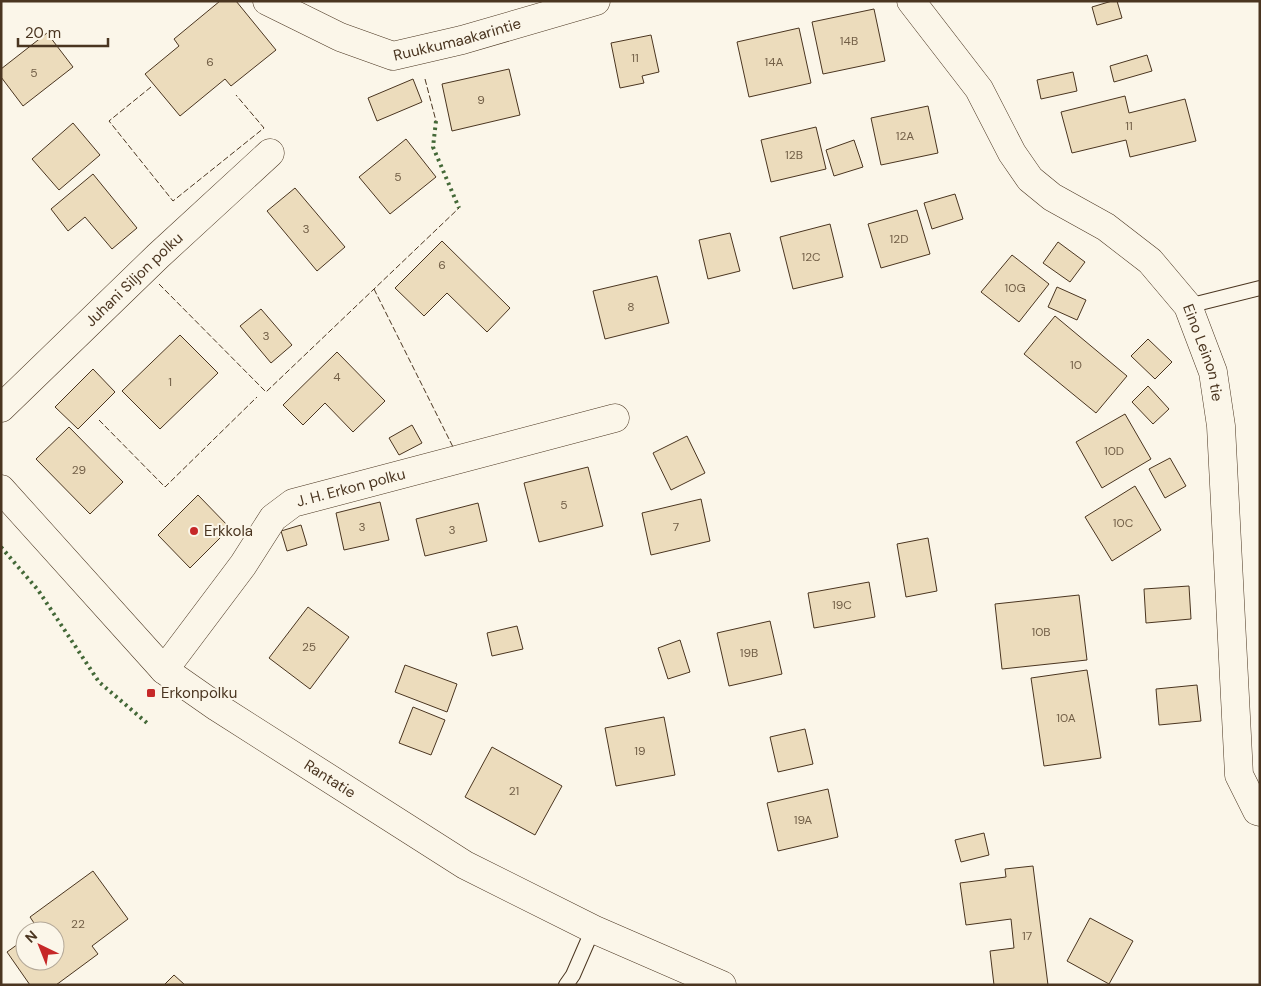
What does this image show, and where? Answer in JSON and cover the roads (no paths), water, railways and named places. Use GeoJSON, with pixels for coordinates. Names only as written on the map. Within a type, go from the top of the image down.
{"type":"FeatureCollection","features":[{"type":"Feature","properties":{"kind":"street","name":"Ruukkumaakarintie"},"geometry":{"type":"LineString","coordinates":[[267,1],[340,37],[393,56],[462,40],[596,1]]}},
{"type":"Feature","properties":{"kind":"street","name":"Eino Leinon tie"},"geometry":{"type":"LineString","coordinates":[[911,1],[979,89],[1012,153],[1030,179],[1052,197],[1106,227],[1150,261],[1188,306],[1213,372],[1216,390],[1221,426],[1239,775],[1257,811],[1260,812]]}},
{"type":"Feature","properties":{"kind":"street","name":"Juhani Siljon polku"},"geometry":{"type":"LineString","coordinates":[[1,408],[151,263],[270,153]]}},
{"type":"Feature","properties":{"kind":"street","name":"J. H. Erkon polku"},"geometry":{"type":"LineString","coordinates":[[164,670],[244,565],[273,518],[293,503],[615,418]]}},
{"type":"Feature","properties":{"kind":"street","name":"Rantatie"},"geometry":{"type":"LineString","coordinates":[[1,489],[164,670],[217,707],[465,865],[593,930],[722,985]]}},
{"type":"Feature","properties":{"kind":"lane"},"geometry":{"type":"LineString","coordinates":[[1188,306],[1260,288]]}},
{"type":"Feature","properties":{"kind":"lane"},"geometry":{"type":"LineString","coordinates":[[566,985],[574,975],[593,930]]}},
{"type":"Feature","properties":{"kind":"place","name":"Erkkola"},"geometry":{"type":"Point","coordinates":[194,531]}},
{"type":"Feature","properties":{"kind":"place","name":"Erkonpolku"},"geometry":{"type":"Point","coordinates":[151,693]}}]}
